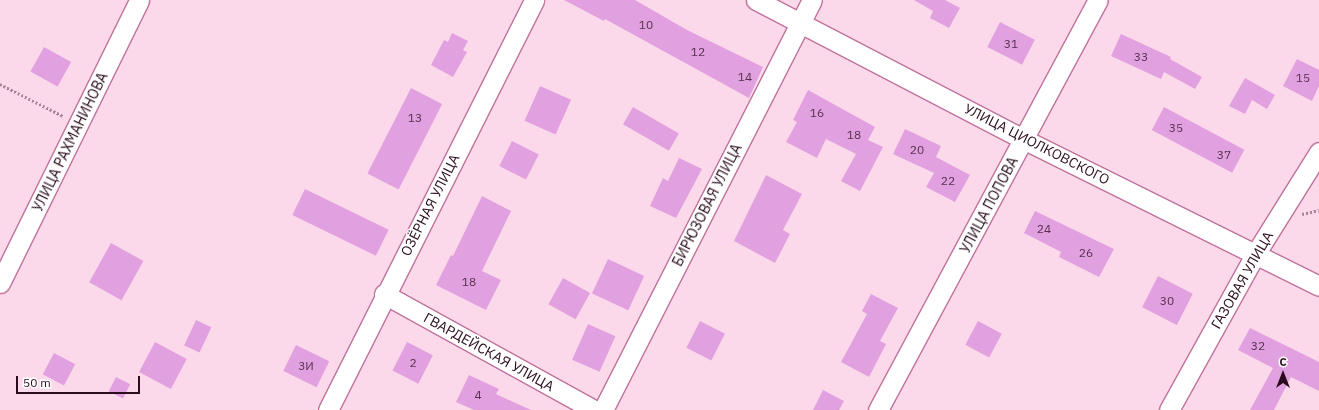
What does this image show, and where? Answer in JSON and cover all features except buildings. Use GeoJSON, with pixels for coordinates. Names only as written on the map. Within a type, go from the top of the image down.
{"type":"FeatureCollection","features":[{"type":"Feature","properties":{"kind":"street","name":"УЛИЦА РАХМАНИНОВА"},"geometry":{"type":"LineString","coordinates":[[0,283],[79,125],[138,0]]}},
{"type":"Feature","properties":{"kind":"street","name":"ОЗЁРНАЯ УЛИЦА"},"geometry":{"type":"LineString","coordinates":[[328,410],[384,294],[534,0]]}},
{"type":"Feature","properties":{"kind":"street","name":"УЛИЦА ЦИОЛКОВСКОГО"},"geometry":{"type":"LineString","coordinates":[[756,0],[1025,140],[1256,253],[1319,286]]}},
{"type":"Feature","properties":{"kind":"street","name":"БИРЮЗОВАЯ УЛИЦА"},"geometry":{"type":"LineString","coordinates":[[603,410],[812,0]]}},
{"type":"Feature","properties":{"kind":"street","name":"УЛИЦА ПОПОВА"},"geometry":{"type":"LineString","coordinates":[[878,410],[1025,140],[1098,0]]}},
{"type":"Feature","properties":{"kind":"street","name":"ГАЗОВАЯ УЛИЦА"},"geometry":{"type":"LineString","coordinates":[[1169,410],[1256,253],[1319,152]]}},
{"type":"Feature","properties":{"kind":"street","name":"ГВАРДЕЙСКАЯ УЛИЦА"},"geometry":{"type":"LineString","coordinates":[[384,294],[594,410]]}},
{"type":"Feature","properties":{"kind":"path"},"geometry":{"type":"LineString","coordinates":[[0,84],[79,125]]}}]}
